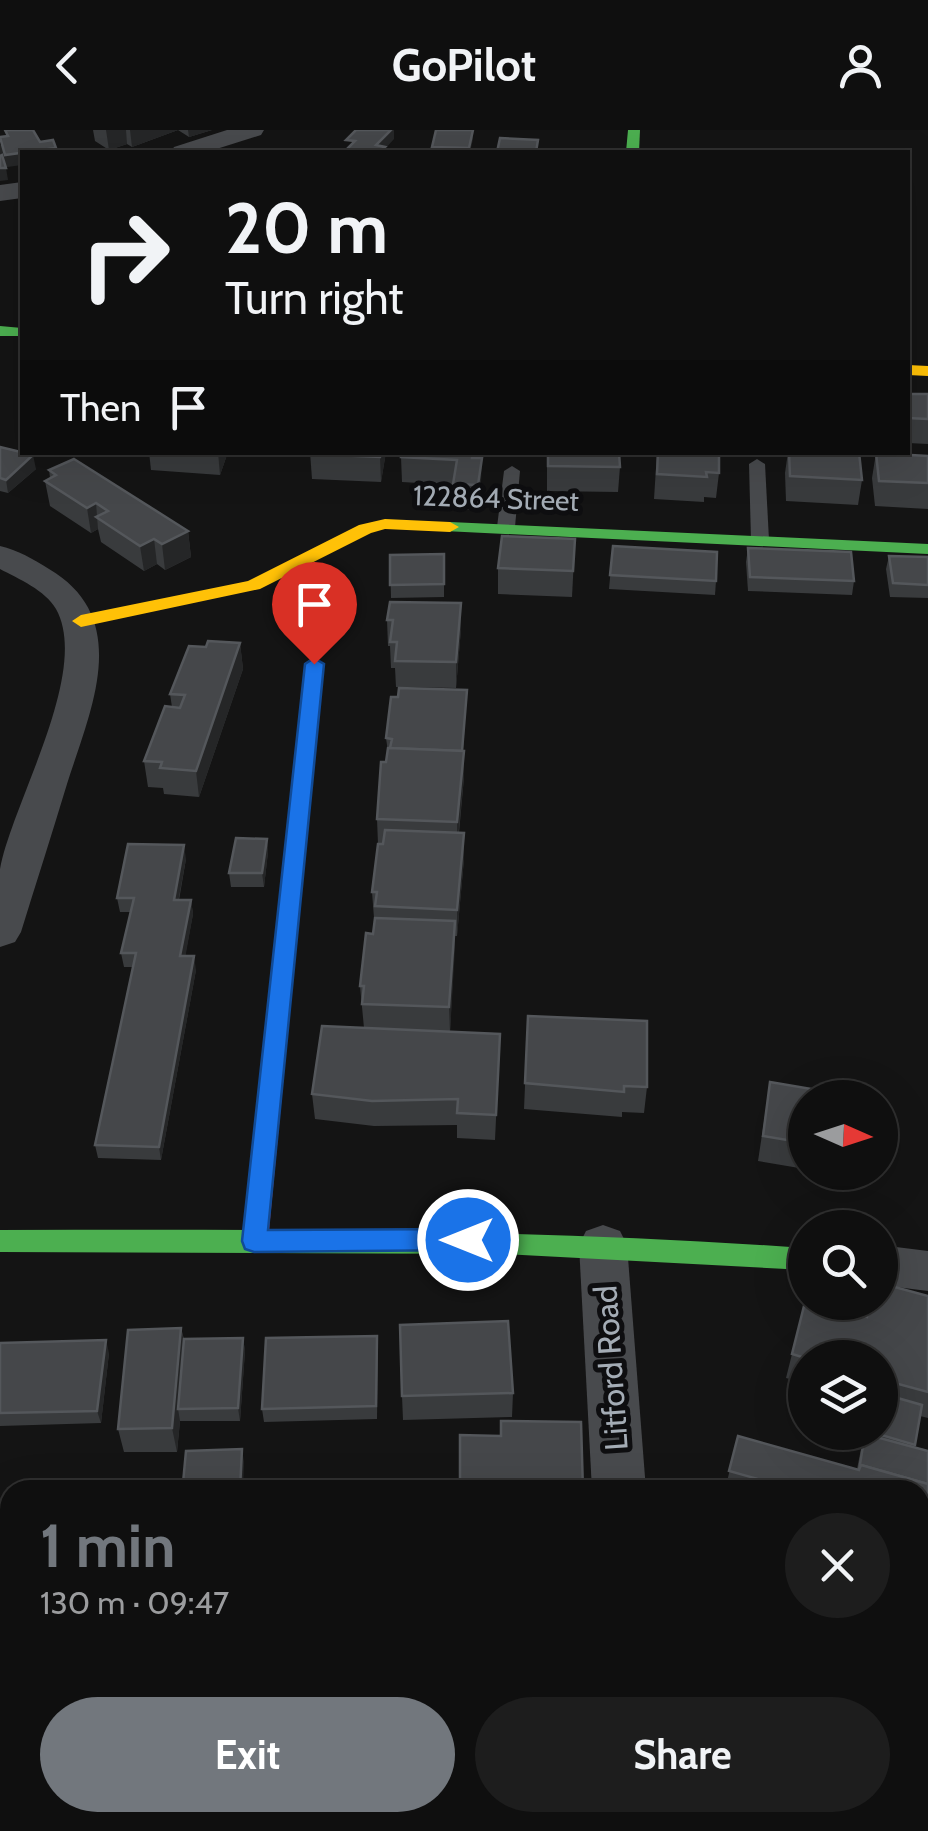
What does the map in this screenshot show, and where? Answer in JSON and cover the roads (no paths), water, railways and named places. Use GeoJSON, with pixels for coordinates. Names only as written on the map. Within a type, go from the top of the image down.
{"type":"FeatureCollection","features":[{"type":"Feature","properties":{"kind":"street"},"geometry":{"type":"LineString","coordinates":[[190,150],[252,130]]}},
{"type":"Feature","properties":{"kind":"street","name":"122864 Street"},"geometry":{"type":"LineString","coordinates":[[81,621],[255,585],[360,528],[425,523],[928,549]]}},
{"type":"Feature","properties":{"kind":"street"},"geometry":{"type":"LineString","coordinates":[[0,556],[66,595],[81,621],[82,657],[77,694],[0,932]]}},
{"type":"Feature","properties":{"kind":"street"},"geometry":{"type":"LineString","coordinates":[[254,1241],[314,664]]}},
{"type":"Feature","properties":{"kind":"street"},"geometry":{"type":"LineString","coordinates":[[0,1241],[468,1240],[788,1258]]}},
{"type":"Feature","properties":{"kind":"street","name":"Litford Road"},"geometry":{"type":"LineString","coordinates":[[603,1246],[618,1480]]}},
{"type":"Feature","properties":{"kind":"street"},"geometry":{"type":"LineString","coordinates":[[898,1268],[928,1271]]}},
{"type":"Feature","properties":{"kind":"lane"},"geometry":{"type":"LineString","coordinates":[[758,464],[760,540]]}},
{"type":"Feature","properties":{"kind":"lane"},"geometry":{"type":"LineString","coordinates":[[506,528],[512,472]]}}]}
